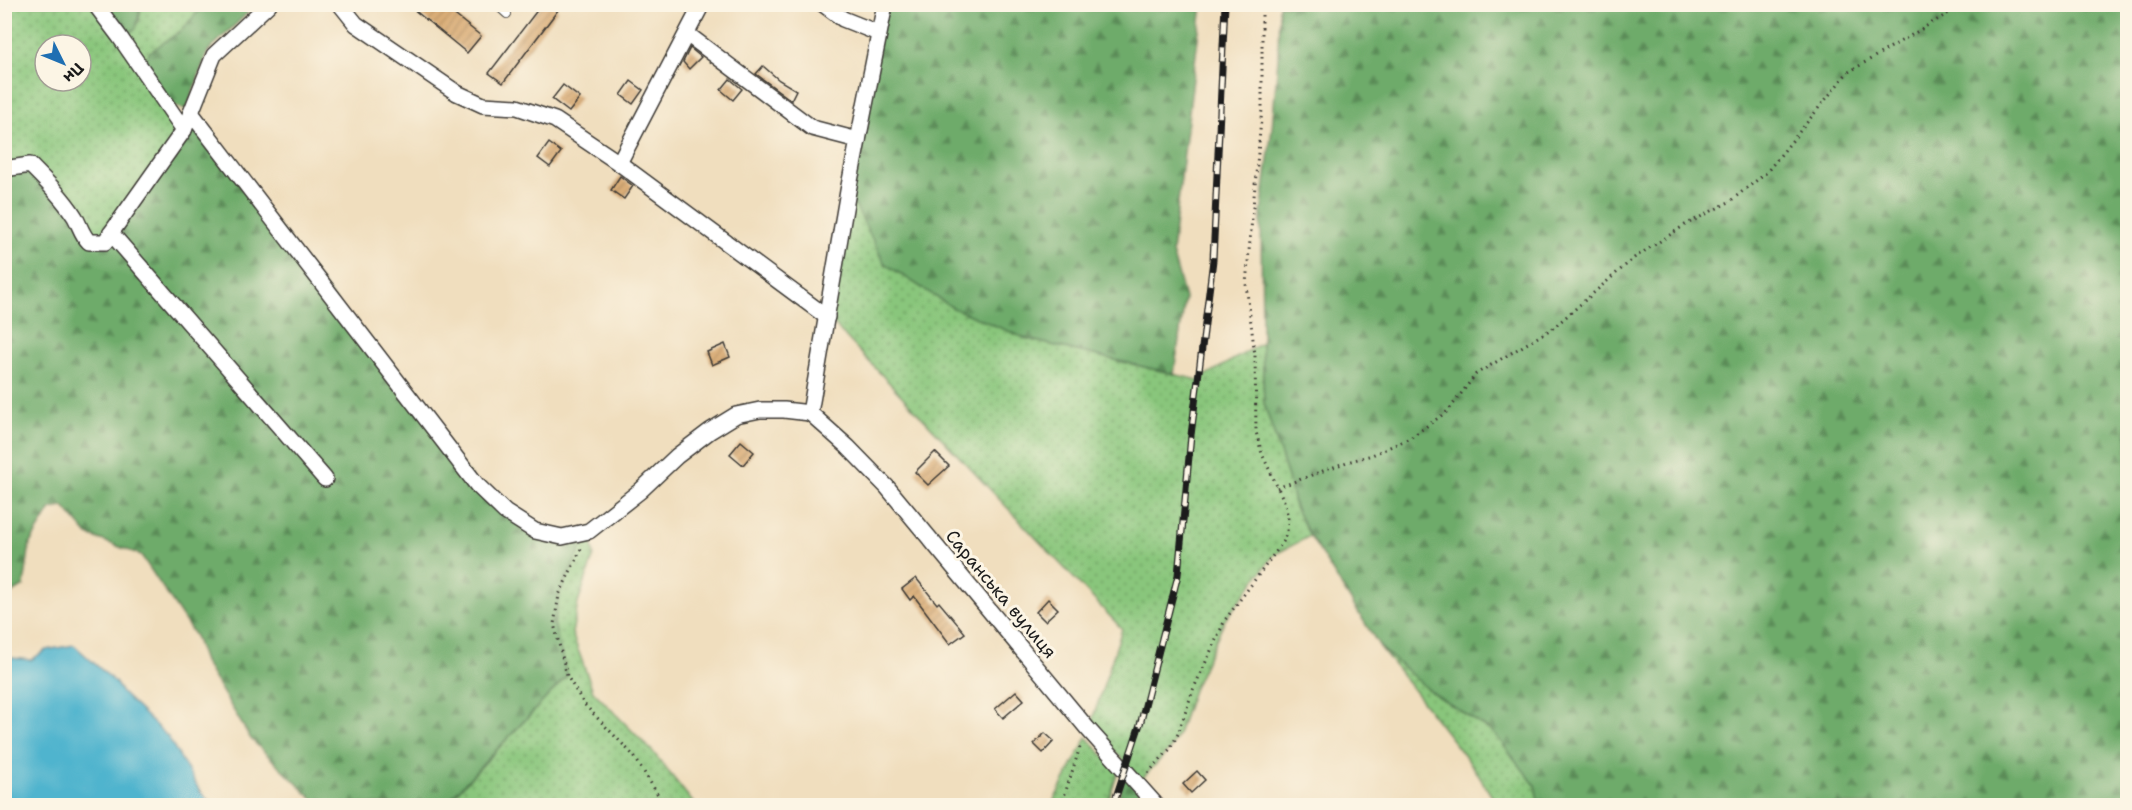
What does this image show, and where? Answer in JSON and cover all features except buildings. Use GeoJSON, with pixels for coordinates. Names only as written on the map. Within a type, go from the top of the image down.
{"type":"FeatureCollection","features":[{"type":"Feature","properties":{"kind":"street"},"geometry":{"type":"LineString","coordinates":[[94,4],[184,130]]}},
{"type":"Feature","properties":{"kind":"street"},"geometry":{"type":"LineString","coordinates":[[4,169],[30,165],[53,188],[75,218],[85,238],[89,242],[105,242],[184,130],[214,55],[269,4]]}},
{"type":"Feature","properties":{"kind":"street"},"geometry":{"type":"LineString","coordinates":[[340,4],[356,24],[457,93],[483,105],[517,107],[555,120],[619,163],[827,317]]}},
{"type":"Feature","properties":{"kind":"street"},"geometry":{"type":"LineString","coordinates":[[619,163],[702,4]]}},
{"type":"Feature","properties":{"kind":"street"},"geometry":{"type":"LineString","coordinates":[[823,4],[843,19],[878,33]]}},
{"type":"Feature","properties":{"kind":"street"},"geometry":{"type":"LineString","coordinates":[[192,114],[477,485],[505,512],[535,531],[562,537],[589,531],[640,491],[677,456],[736,415],[760,410],[810,413],[858,140],[885,4]]}},
{"type":"Feature","properties":{"kind":"street"},"geometry":{"type":"LineString","coordinates":[[687,34],[812,128],[858,140]]}},
{"type":"Feature","properties":{"kind":"street"},"geometry":{"type":"LineString","coordinates":[[111,233],[325,479]]}},
{"type":"Feature","properties":{"kind":"street","name":"Саранська вулиця"},"geometry":{"type":"LineString","coordinates":[[810,413],[848,447],[887,488],[1087,728],[1157,806]]}},
{"type":"Feature","properties":{"kind":"lane"},"geometry":{"type":"LineString","coordinates":[[496,4],[507,14]]}},
{"type":"Feature","properties":{"kind":"path"},"geometry":{"type":"LineString","coordinates":[[1138,783],[1165,755],[1178,734],[1193,690],[1225,620],[1283,542],[1287,532],[1288,517],[1284,501],[1262,454],[1256,432],[1255,355],[1246,284],[1262,109],[1262,4]]}},
{"type":"Feature","properties":{"kind":"path"},"geometry":{"type":"LineString","coordinates":[[1277,488],[1372,455],[1410,438],[1448,411],[1476,374],[1553,328],[1634,258],[1685,225],[1729,202],[1766,173],[1847,74],[1964,4]]}},
{"type":"Feature","properties":{"kind":"path"},"geometry":{"type":"LineString","coordinates":[[589,531],[559,595],[554,624],[567,676],[589,710],[634,756],[665,806]]}},
{"type":"Feature","properties":{"kind":"path"},"geometry":{"type":"LineString","coordinates":[[1061,806],[1087,728]]}},
{"type":"Feature","properties":{"kind":"green space"},"geometry":{"type":"Polygon","coordinates":[[[5,5],[95,5],[184,130],[97,243],[5,169],[5,5]]]}},
{"type":"Feature","properties":{"kind":"green space"},"geometry":{"type":"Polygon","coordinates":[[[103,5],[141,5],[136,28],[129,33],[124,32],[103,5]]]}},
{"type":"Feature","properties":{"kind":"green space"},"geometry":{"type":"Polygon","coordinates":[[[141,5],[204,5],[182,30],[150,52],[144,63],[124,32],[139,21],[141,5]]]}},
{"type":"Feature","properties":{"kind":"green space"},"geometry":{"type":"Polygon","coordinates":[[[204,5],[256,5],[208,51],[187,108],[183,109],[172,105],[144,63],[150,52],[182,30],[204,5]]]}},
{"type":"Feature","properties":{"kind":"green space"},"geometry":{"type":"Polygon","coordinates":[[[885,5],[1202,5],[1172,252],[1185,298],[1174,374],[1027,339],[953,308],[885,264],[848,191],[885,5]]]}},
{"type":"Feature","properties":{"kind":"green space"},"geometry":{"type":"Polygon","coordinates":[[[1279,5],[2127,5],[2127,805],[1539,805],[1535,785],[1494,733],[1430,691],[1380,647],[1310,536],[1295,507],[1288,477],[1264,403],[1262,343],[1261,214],[1272,128],[1278,58],[1279,5]]]}},
{"type":"Feature","properties":{"kind":"green space"},"geometry":{"type":"Polygon","coordinates":[[[192,114],[477,485],[535,531],[589,531],[559,595],[554,624],[567,676],[444,805],[318,804],[251,739],[204,662],[195,636],[141,555],[88,535],[64,507],[51,509],[30,543],[24,586],[5,598],[5,169],[30,165],[97,243],[192,114]]]}},
{"type":"Feature","properties":{"kind":"green space"},"geometry":{"type":"Polygon","coordinates":[[[848,191],[1027,339],[1198,380],[1262,343],[1264,403],[1288,477],[1295,507],[1310,536],[1274,555],[1225,620],[1193,690],[1178,734],[1170,749],[1141,780],[1091,724],[1122,629],[827,317],[848,191]]]}},
{"type":"Feature","properties":{"kind":"green space"},"geometry":{"type":"Polygon","coordinates":[[[589,531],[594,555],[578,603],[572,633],[593,691],[653,752],[695,805],[444,806],[566,677],[554,624],[559,595],[589,531]]]}},
{"type":"Feature","properties":{"kind":"green space"},"geometry":{"type":"Polygon","coordinates":[[[1380,647],[1430,691],[1494,733],[1535,785],[1539,805],[1497,805],[1474,768],[1380,647]]]}},
{"type":"Feature","properties":{"kind":"green space"},"geometry":{"type":"Polygon","coordinates":[[[1087,737],[1118,772],[1107,805],[1051,806],[1087,737]]]}},
{"type":"Feature","properties":{"kind":"green space"},"geometry":{"type":"Polygon","coordinates":[[[1126,771],[1148,805],[1116,806],[1126,771]]]}},
{"type":"Feature","properties":{"kind":"water"},"geometry":{"type":"Polygon","coordinates":[[[74,645],[115,682],[122,693],[168,737],[200,791],[212,805],[5,805],[5,654],[12,658],[31,660],[46,650],[74,645]]]}},
{"type":"Feature","properties":{"kind":"railway"},"geometry":{"type":"LineString","coordinates":[[1113,806],[1141,721],[1178,575],[1191,435],[1213,260],[1225,4]]}}]}
